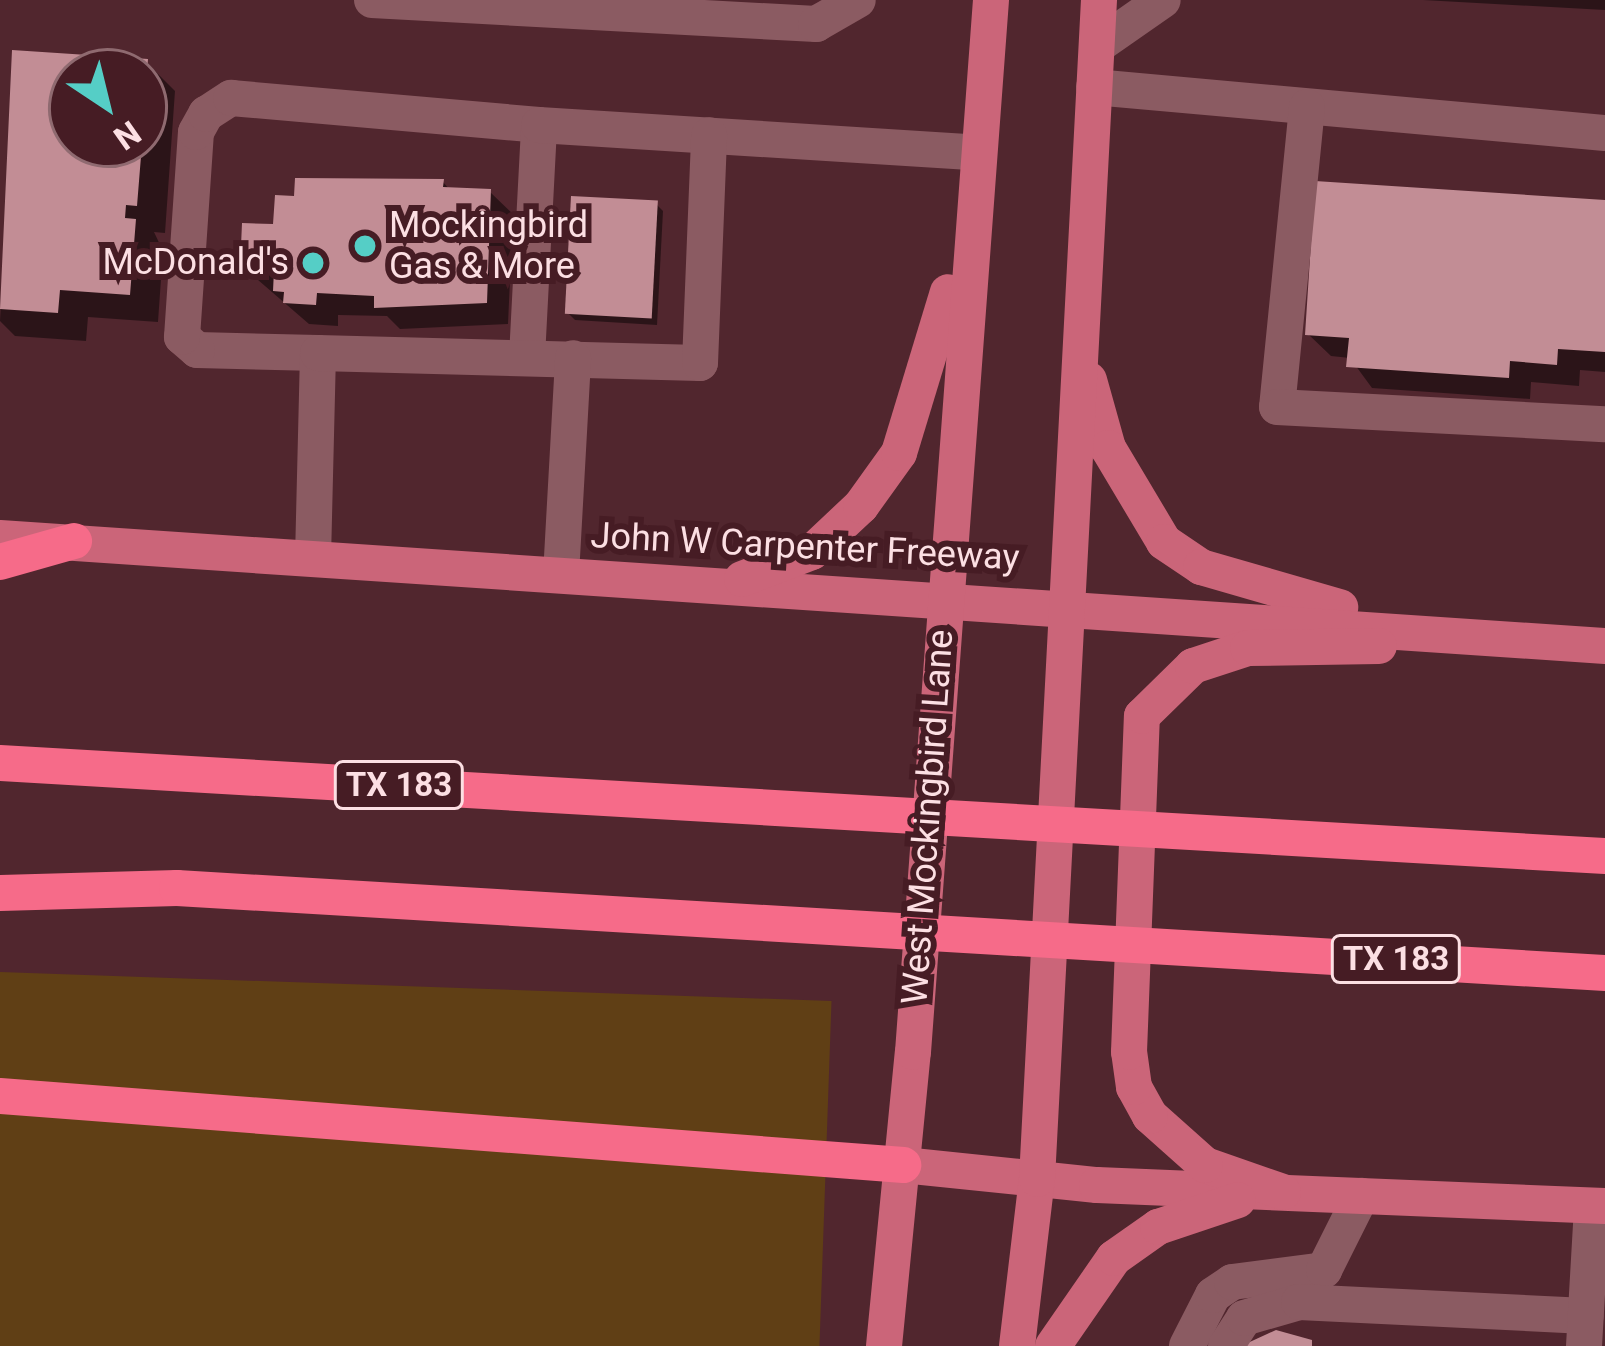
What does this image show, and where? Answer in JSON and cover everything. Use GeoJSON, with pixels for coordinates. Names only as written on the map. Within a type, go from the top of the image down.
{"type":"FeatureCollection","features":[{"type":"Feature","properties":{"kind":"highway"},"geometry":{"type":"LineString","coordinates":[[0,562],[74,541]]}},
{"type":"Feature","properties":{"kind":"highway","name":"TX 183"},"geometry":{"type":"LineString","coordinates":[[0,763],[1605,856]]}},
{"type":"Feature","properties":{"kind":"highway","name":"TX 183"},"geometry":{"type":"LineString","coordinates":[[0,893],[177,888],[1605,973]]}},
{"type":"Feature","properties":{"kind":"highway"},"geometry":{"type":"LineString","coordinates":[[0,1096],[903,1166]]}},
{"type":"Feature","properties":{"kind":"main road","name":"West Mockingbird Lane"},"geometry":{"type":"LineString","coordinates":[[884,1346],[903,1166],[942,598],[991,0]]}},
{"type":"Feature","properties":{"kind":"main road"},"geometry":{"type":"LineString","coordinates":[[1017,1346],[1037,1179],[1099,0]]}},
{"type":"Feature","properties":{"kind":"main road"},"geometry":{"type":"LineString","coordinates":[[690,584],[759,577],[812,552],[861,506],[899,453],[925,382],[973,190]]}},
{"type":"Feature","properties":{"kind":"main road"},"geometry":{"type":"LineString","coordinates":[[1081,328],[1108,448],[1164,542],[1201,567],[1278,593],[1472,636]]}},
{"type":"Feature","properties":{"kind":"main road","name":"John W Carpenter Freeway"},"geometry":{"type":"LineString","coordinates":[[0,538],[1065,604],[1605,646]]}},
{"type":"Feature","properties":{"kind":"main road"},"geometry":{"type":"LineString","coordinates":[[1283,1192],[1205,1165],[1150,1116],[1135,1087],[1129,1052],[1142,716],[1193,666],[1248,648],[1326,651],[1472,636]]}},
{"type":"Feature","properties":{"kind":"main road"},"geometry":{"type":"LineString","coordinates":[[903,1166],[1037,1179],[1598,1206]]}},
{"type":"Feature","properties":{"kind":"main road"},"geometry":{"type":"LineString","coordinates":[[1053,1346],[1114,1258],[1158,1227],[1219,1203],[1283,1192]]}},
{"type":"Feature","properties":{"kind":"lane"},"geometry":{"type":"LineString","coordinates":[[372,0],[735,10],[816,24],[858,0]]}},
{"type":"Feature","properties":{"kind":"lane"},"geometry":{"type":"LineString","coordinates":[[1097,46],[1163,0]]}},
{"type":"Feature","properties":{"kind":"lane"},"geometry":{"type":"LineString","coordinates":[[1094,87],[1605,133]]}},
{"type":"Feature","properties":{"kind":"lane"},"geometry":{"type":"LineString","coordinates":[[709,135],[700,363],[197,350],[182,337],[196,132],[218,104],[231,98],[978,153]]}},
{"type":"Feature","properties":{"kind":"lane"},"geometry":{"type":"LineString","coordinates":[[1307,106],[1277,407],[1605,424]]}},
{"type":"Feature","properties":{"kind":"lane"},"geometry":{"type":"LineString","coordinates":[[526,358],[539,124]]}},
{"type":"Feature","properties":{"kind":"lane"},"geometry":{"type":"LineString","coordinates":[[313,558],[318,353]]}},
{"type":"Feature","properties":{"kind":"lane"},"geometry":{"type":"LineString","coordinates":[[561,575],[573,358]]}},
{"type":"Feature","properties":{"kind":"lane"},"geometry":{"type":"LineString","coordinates":[[1187,1346],[1214,1295],[1232,1282],[1324,1270],[1361,1196]]}},
{"type":"Feature","properties":{"kind":"lane"},"geometry":{"type":"LineString","coordinates":[[1226,1346],[1244,1318],[1299,1302],[1585,1331],[1598,1206]]}},
{"type":"Feature","properties":{"kind":"shaded area"},"geometry":{"type":"Polygon","coordinates":[[[0,972],[831,1001],[819,1346],[0,1346],[0,972]]]}},
{"type":"Feature","properties":{"kind":"building"},"geometry":{"type":"Polygon","coordinates":[[[12,50],[48,52],[48,168],[140,168],[137,206],[126,205],[125,218],[136,219],[130,295],[60,290],[58,313],[0,309],[12,50]]]}},
{"type":"Feature","properties":{"kind":"building","name":"Mockingbird Gas & More"},"geometry":{"type":"Polygon","coordinates":[[[295,178],[444,179],[443,187],[491,189],[487,303],[374,308],[374,296],[317,293],[316,305],[283,303],[284,292],[273,291],[274,270],[240,269],[242,223],[273,224],[275,195],[294,196],[295,178]]]}},
{"type":"Feature","properties":{"kind":"building"},"geometry":{"type":"Polygon","coordinates":[[[1315,181],[1605,200],[1605,352],[1558,349],[1557,365],[1510,361],[1509,378],[1346,367],[1349,338],[1305,335],[1315,181]]]}},
{"type":"Feature","properties":{"kind":"building"},"geometry":{"type":"Polygon","coordinates":[[[571,196],[658,201],[652,318],[565,314],[571,196]]]}},
{"type":"Feature","properties":{"kind":"building"},"geometry":{"type":"Polygon","coordinates":[[[1276,1330],[1312,1340],[1312,1346],[1241,1346],[1276,1330]]]}},
{"type":"Feature","properties":{"kind":"place","name":"Mockingbird Gas & More"},"geometry":{"type":"Point","coordinates":[365,246]}},
{"type":"Feature","properties":{"kind":"place","name":"McDonald's"},"geometry":{"type":"Point","coordinates":[313,263]}}]}
